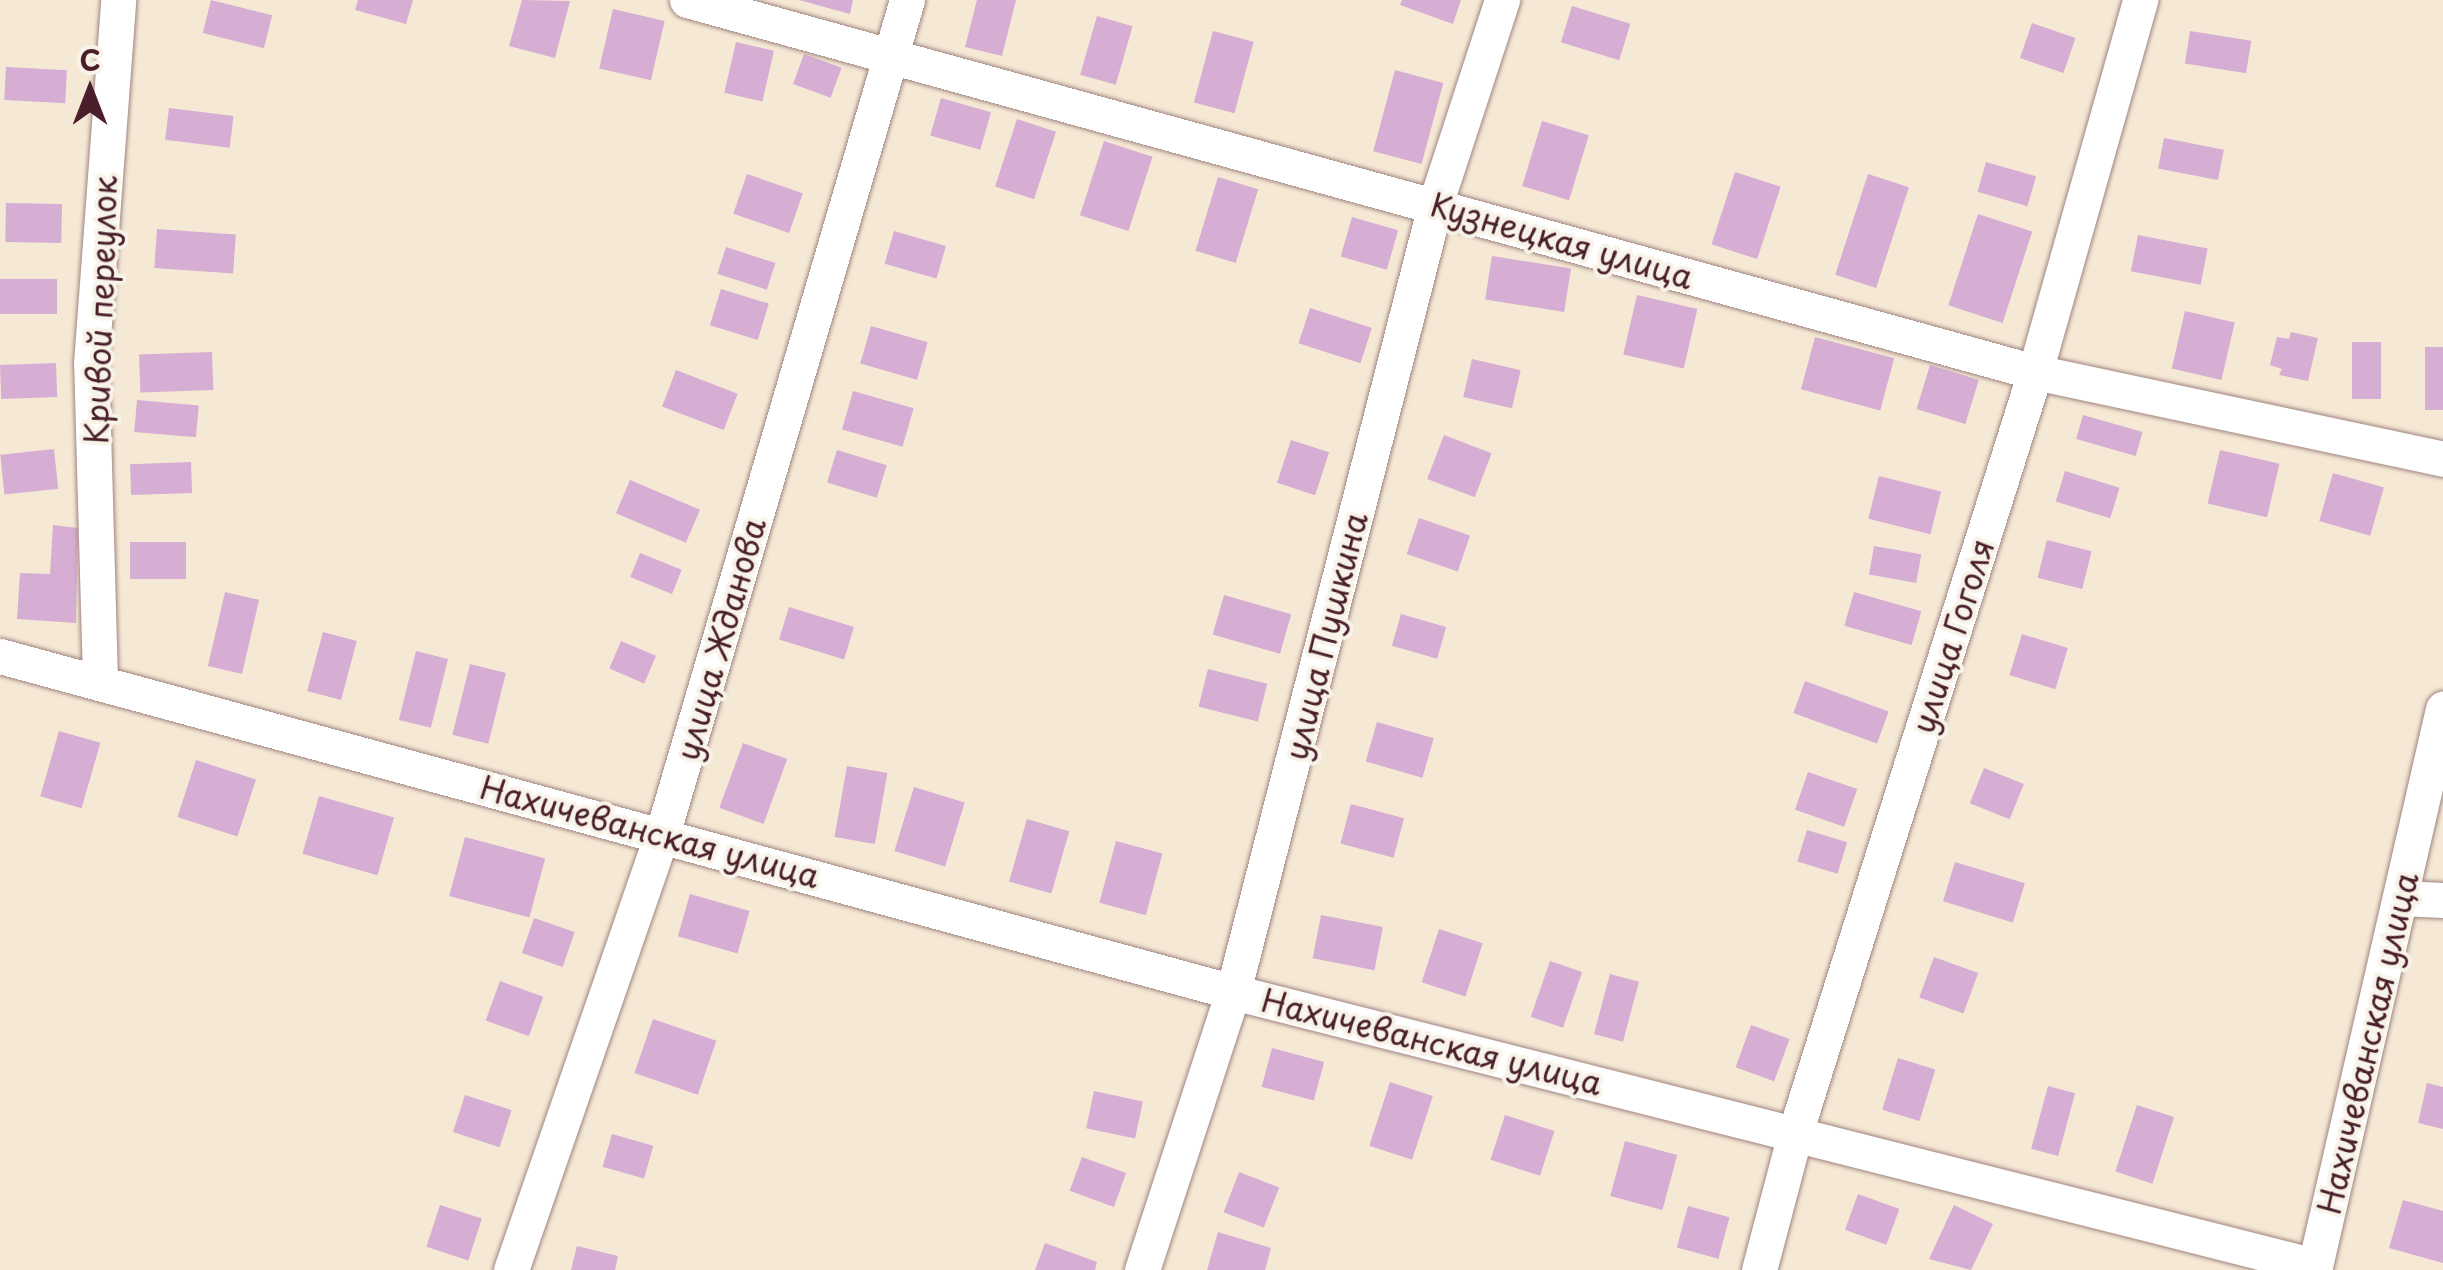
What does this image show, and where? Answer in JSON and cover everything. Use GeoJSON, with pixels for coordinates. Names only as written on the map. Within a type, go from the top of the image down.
{"type":"FeatureCollection","features":[{"type":"Feature","properties":{"kind":"street","name":"Кривой переулок"},"geometry":{"type":"LineString","coordinates":[[100,680],[91,364],[118,0]]}},
{"type":"Feature","properties":{"kind":"street","name":"Кузнецкая улица"},"geometry":{"type":"LineString","coordinates":[[686,0],[891,52],[2035,372],[2443,459]]}},
{"type":"Feature","properties":{"kind":"street","name":"улица Жданова"},"geometry":{"type":"LineString","coordinates":[[510,1270],[662,835],[907,0]]}},
{"type":"Feature","properties":{"kind":"street","name":"улица Пушкина"},"geometry":{"type":"LineString","coordinates":[[1142,1270],[1234,992],[1435,205],[1502,0]]}},
{"type":"Feature","properties":{"kind":"street","name":"улица Гоголя"},"geometry":{"type":"LineString","coordinates":[[1758,1270],[1796,1130],[2035,372],[2140,0]]}},
{"type":"Feature","properties":{"kind":"street","name":"Нахичеванская улица"},"geometry":{"type":"LineString","coordinates":[[0,656],[100,680],[1234,992],[1796,1130],[2314,1266],[2443,709]]}},
{"type":"Feature","properties":{"kind":"street"},"geometry":{"type":"LineString","coordinates":[[2401,898],[2443,900]]}},
{"type":"Feature","properties":{"kind":"building"},"geometry":{"type":"Polygon","coordinates":[[[211,0],[272,15],[264,48],[203,33],[211,0]]]}},
{"type":"Feature","properties":{"kind":"building"},"geometry":{"type":"Polygon","coordinates":[[[358,0],[413,0],[406,24],[355,10],[358,0]]]}},
{"type":"Feature","properties":{"kind":"building"},"geometry":{"type":"Polygon","coordinates":[[[522,0],[570,1],[555,58],[509,46],[522,0]]]}},
{"type":"Feature","properties":{"kind":"building"},"geometry":{"type":"Polygon","coordinates":[[[799,0],[853,0],[850,14],[799,0]]]}},
{"type":"Feature","properties":{"kind":"building"},"geometry":{"type":"Polygon","coordinates":[[[977,0],[1016,0],[1002,56],[965,47],[977,0]]]}},
{"type":"Feature","properties":{"kind":"building"},"geometry":{"type":"Polygon","coordinates":[[[1402,0],[1461,0],[1453,24],[1400,5],[1402,0]]]}},
{"type":"Feature","properties":{"kind":"building"},"geometry":{"type":"Polygon","coordinates":[[[1572,6],[1630,24],[1619,60],[1561,42],[1572,6]]]}},
{"type":"Feature","properties":{"kind":"building"},"geometry":{"type":"Polygon","coordinates":[[[613,9],[665,21],[651,80],[599,68],[613,9]]]}},
{"type":"Feature","properties":{"kind":"building"},"geometry":{"type":"Polygon","coordinates":[[[1097,16],[1133,26],[1116,85],[1080,75],[1097,16]]]}},
{"type":"Feature","properties":{"kind":"building"},"geometry":{"type":"Polygon","coordinates":[[[2032,23],[2075,38],[2063,73],[2020,58],[2032,23]]]}},
{"type":"Feature","properties":{"kind":"building"},"geometry":{"type":"Polygon","coordinates":[[[1213,31],[1254,42],[1234,113],[1194,102],[1213,31]]]}},
{"type":"Feature","properties":{"kind":"building"},"geometry":{"type":"Polygon","coordinates":[[[2190,31],[2251,41],[2246,73],[2185,64],[2190,31]]]}},
{"type":"Feature","properties":{"kind":"building"},"geometry":{"type":"Polygon","coordinates":[[[736,42],[774,51],[762,101],[724,93],[736,42]]]}},
{"type":"Feature","properties":{"kind":"building"},"geometry":{"type":"Polygon","coordinates":[[[804,54],[842,68],[831,98],[793,84],[804,54]]]}},
{"type":"Feature","properties":{"kind":"building"},"geometry":{"type":"Polygon","coordinates":[[[6,67],[67,70],[65,103],[4,100],[6,67]]]}},
{"type":"Feature","properties":{"kind":"building"},"geometry":{"type":"Polygon","coordinates":[[[1395,70],[1443,83],[1422,164],[1373,151],[1395,70]]]}},
{"type":"Feature","properties":{"kind":"building"},"geometry":{"type":"Polygon","coordinates":[[[941,98],[991,112],[980,150],[930,135],[941,98]]]}},
{"type":"Feature","properties":{"kind":"building"},"geometry":{"type":"Polygon","coordinates":[[[169,108],[234,116],[230,148],[165,140],[169,108]]]}},
{"type":"Feature","properties":{"kind":"building"},"geometry":{"type":"Polygon","coordinates":[[[1017,119],[1056,132],[1034,199],[995,187],[1017,119]]]}},
{"type":"Feature","properties":{"kind":"building"},"geometry":{"type":"Polygon","coordinates":[[[1542,121],[1589,135],[1569,200],[1522,186],[1542,121]]]}},
{"type":"Feature","properties":{"kind":"building"},"geometry":{"type":"Polygon","coordinates":[[[2164,138],[2224,150],[2218,180],[2158,168],[2164,138]]]}},
{"type":"Feature","properties":{"kind":"building"},"geometry":{"type":"Polygon","coordinates":[[[1104,141],[1153,157],[1128,231],[1080,215],[1104,141]]]}},
{"type":"Feature","properties":{"kind":"building"},"geometry":{"type":"Polygon","coordinates":[[[1986,162],[2036,176],[2027,206],[1977,192],[1986,162]]]}},
{"type":"Feature","properties":{"kind":"building"},"geometry":{"type":"Polygon","coordinates":[[[1735,172],[1781,187],[1757,259],[1712,244],[1735,172]]]}},
{"type":"Feature","properties":{"kind":"building"},"geometry":{"type":"Polygon","coordinates":[[[747,174],[803,193],[789,233],[733,214],[747,174]]]}},
{"type":"Feature","properties":{"kind":"building"},"geometry":{"type":"Polygon","coordinates":[[[1868,174],[1909,187],[1876,288],[1835,275],[1868,174]]]}},
{"type":"Feature","properties":{"kind":"building"},"geometry":{"type":"Polygon","coordinates":[[[1218,177],[1258,189],[1236,263],[1195,251],[1218,177]]]}},
{"type":"Feature","properties":{"kind":"building"},"geometry":{"type":"Polygon","coordinates":[[[6,203],[62,204],[61,243],[5,242],[6,203]]]}},
{"type":"Feature","properties":{"kind":"building"},"geometry":{"type":"Polygon","coordinates":[[[1978,214],[2032,232],[2003,323],[1948,305],[1978,214]]]}},
{"type":"Feature","properties":{"kind":"building"},"geometry":{"type":"Polygon","coordinates":[[[1352,217],[1398,230],[1387,270],[1341,256],[1352,217]]]}},
{"type":"Feature","properties":{"kind":"building"},"geometry":{"type":"Polygon","coordinates":[[[157,229],[236,235],[233,273],[154,268],[157,229]]]}},
{"type":"Feature","properties":{"kind":"building"},"geometry":{"type":"Polygon","coordinates":[[[894,231],[946,246],[937,279],[885,264],[894,231]]]}},
{"type":"Feature","properties":{"kind":"building"},"geometry":{"type":"Polygon","coordinates":[[[2138,235],[2208,249],[2201,285],[2131,271],[2138,235]]]}},
{"type":"Feature","properties":{"kind":"building"},"geometry":{"type":"Polygon","coordinates":[[[726,247],[775,263],[767,290],[717,274],[726,247]]]}},
{"type":"Feature","properties":{"kind":"building"},"geometry":{"type":"Polygon","coordinates":[[[1492,256],[1571,269],[1564,312],[1485,299],[1492,256]]]}},
{"type":"Feature","properties":{"kind":"building"},"geometry":{"type":"Polygon","coordinates":[[[0,279],[57,279],[57,314],[0,314],[0,279]]]}},
{"type":"Feature","properties":{"kind":"building"},"geometry":{"type":"Polygon","coordinates":[[[721,289],[769,304],[758,340],[710,325],[721,289]]]}},
{"type":"Feature","properties":{"kind":"building"},"geometry":{"type":"Polygon","coordinates":[[[1637,295],[1697,309],[1684,368],[1623,354],[1637,295]]]}},
{"type":"Feature","properties":{"kind":"building"},"geometry":{"type":"Polygon","coordinates":[[[1310,308],[1372,328],[1360,363],[1299,343],[1310,308]]]}},
{"type":"Feature","properties":{"kind":"building"},"geometry":{"type":"Polygon","coordinates":[[[2185,311],[2235,322],[2221,380],[2172,368],[2185,311]]]}},
{"type":"Feature","properties":{"kind":"building"},"geometry":{"type":"Polygon","coordinates":[[[871,326],[928,342],[917,380],[860,363],[871,326]]]}},
{"type":"Feature","properties":{"kind":"building"},"geometry":{"type":"Polygon","coordinates":[[[2291,332],[2318,338],[2308,381],[2279,375],[2282,369],[2270,365],[2277,337],[2289,339],[2291,332]]]}},
{"type":"Feature","properties":{"kind":"building"},"geometry":{"type":"Polygon","coordinates":[[[1815,337],[1894,358],[1880,410],[1801,389],[1815,337]]]}},
{"type":"Feature","properties":{"kind":"building"},"geometry":{"type":"Polygon","coordinates":[[[2352,342],[2381,342],[2381,399],[2352,399],[2352,342]]]}},
{"type":"Feature","properties":{"kind":"building"},"geometry":{"type":"Polygon","coordinates":[[[2425,347],[2443,347],[2443,410],[2425,410],[2425,347]]]}},
{"type":"Feature","properties":{"kind":"building"},"geometry":{"type":"Polygon","coordinates":[[[212,352],[213,390],[140,393],[139,355],[212,352]]]}},
{"type":"Feature","properties":{"kind":"building"},"geometry":{"type":"Polygon","coordinates":[[[1472,359],[1521,370],[1512,408],[1463,397],[1472,359]]]}},
{"type":"Feature","properties":{"kind":"building"},"geometry":{"type":"Polygon","coordinates":[[[56,363],[57,397],[1,399],[0,365],[56,363]]]}},
{"type":"Feature","properties":{"kind":"building"},"geometry":{"type":"Polygon","coordinates":[[[1930,365],[1979,380],[1965,424],[1917,409],[1930,365]]]}},
{"type":"Feature","properties":{"kind":"building"},"geometry":{"type":"Polygon","coordinates":[[[676,370],[738,394],[724,430],[662,406],[676,370]]]}},
{"type":"Feature","properties":{"kind":"building"},"geometry":{"type":"Polygon","coordinates":[[[853,391],[914,408],[903,447],[842,429],[853,391]]]}},
{"type":"Feature","properties":{"kind":"building"},"geometry":{"type":"Polygon","coordinates":[[[137,400],[199,405],[196,437],[134,432],[137,400]]]}},
{"type":"Feature","properties":{"kind":"building"},"geometry":{"type":"Polygon","coordinates":[[[2083,415],[2143,432],[2136,456],[2076,439],[2083,415]]]}},
{"type":"Feature","properties":{"kind":"building"},"geometry":{"type":"Polygon","coordinates":[[[1444,435],[1492,453],[1475,497],[1427,479],[1444,435]]]}},
{"type":"Feature","properties":{"kind":"building"},"geometry":{"type":"Polygon","coordinates":[[[1291,440],[1329,452],[1315,495],[1277,483],[1291,440]]]}},
{"type":"Feature","properties":{"kind":"building"},"geometry":{"type":"Polygon","coordinates":[[[54,449],[58,489],[4,494],[0,455],[54,449]]]}},
{"type":"Feature","properties":{"kind":"building"},"geometry":{"type":"Polygon","coordinates":[[[837,450],[887,465],[877,498],[827,483],[837,450]]]}},
{"type":"Feature","properties":{"kind":"building"},"geometry":{"type":"Polygon","coordinates":[[[2220,450],[2279,464],[2267,517],[2208,504],[2220,450]]]}},
{"type":"Feature","properties":{"kind":"building"},"geometry":{"type":"Polygon","coordinates":[[[191,462],[192,493],[131,495],[130,464],[191,462]]]}},
{"type":"Feature","properties":{"kind":"building"},"geometry":{"type":"Polygon","coordinates":[[[2065,471],[2120,488],[2110,518],[2056,502],[2065,471]]]}},
{"type":"Feature","properties":{"kind":"building"},"geometry":{"type":"Polygon","coordinates":[[[2333,473],[2384,488],[2370,536],[2319,521],[2333,473]]]}},
{"type":"Feature","properties":{"kind":"building"},"geometry":{"type":"Polygon","coordinates":[[[1879,476],[1941,491],[1930,534],[1868,519],[1879,476]]]}},
{"type":"Feature","properties":{"kind":"building"},"geometry":{"type":"Polygon","coordinates":[[[630,480],[700,510],[686,543],[616,513],[630,480]]]}},
{"type":"Feature","properties":{"kind":"building"},"geometry":{"type":"Polygon","coordinates":[[[1419,518],[1470,536],[1458,572],[1407,554],[1419,518]]]}},
{"type":"Feature","properties":{"kind":"building"},"geometry":{"type":"Polygon","coordinates":[[[53,525],[78,528],[76,623],[17,619],[20,573],[50,574],[53,525]]]}},
{"type":"Feature","properties":{"kind":"building"},"geometry":{"type":"Polygon","coordinates":[[[2047,540],[2092,551],[2082,589],[2038,578],[2047,540]]]}},
{"type":"Feature","properties":{"kind":"building"},"geometry":{"type":"Polygon","coordinates":[[[130,542],[186,542],[186,579],[130,579],[130,542]]]}},
{"type":"Feature","properties":{"kind":"building"},"geometry":{"type":"Polygon","coordinates":[[[1874,546],[1921,554],[1916,583],[1869,575],[1874,546]]]}},
{"type":"Feature","properties":{"kind":"building"},"geometry":{"type":"Polygon","coordinates":[[[640,553],[682,570],[672,594],[630,577],[640,553]]]}},
{"type":"Feature","properties":{"kind":"building"},"geometry":{"type":"Polygon","coordinates":[[[225,592],[259,600],[242,674],[208,666],[225,592]]]}},
{"type":"Feature","properties":{"kind":"building"},"geometry":{"type":"Polygon","coordinates":[[[1854,592],[1921,611],[1912,645],[1844,626],[1854,592]]]}},
{"type":"Feature","properties":{"kind":"building"},"geometry":{"type":"Polygon","coordinates":[[[1224,595],[1291,614],[1280,654],[1213,634],[1224,595]]]}},
{"type":"Feature","properties":{"kind":"building"},"geometry":{"type":"Polygon","coordinates":[[[789,607],[854,627],[844,659],[779,640],[789,607]]]}},
{"type":"Feature","properties":{"kind":"building"},"geometry":{"type":"Polygon","coordinates":[[[1401,614],[1446,627],[1437,659],[1392,646],[1401,614]]]}},
{"type":"Feature","properties":{"kind":"building"},"geometry":{"type":"Polygon","coordinates":[[[323,632],[357,641],[341,700],[307,691],[323,632]]]}},
{"type":"Feature","properties":{"kind":"building"},"geometry":{"type":"Polygon","coordinates":[[[2022,634],[2068,648],[2055,689],[2009,675],[2022,634]]]}},
{"type":"Feature","properties":{"kind":"building"},"geometry":{"type":"Polygon","coordinates":[[[621,641],[656,656],[644,683],[609,669],[621,641]]]}},
{"type":"Feature","properties":{"kind":"building"},"geometry":{"type":"Polygon","coordinates":[[[416,651],[448,659],[431,728],[399,720],[416,651]]]}},
{"type":"Feature","properties":{"kind":"building"},"geometry":{"type":"Polygon","coordinates":[[[470,664],[506,673],[488,744],[452,735],[470,664]]]}},
{"type":"Feature","properties":{"kind":"building"},"geometry":{"type":"Polygon","coordinates":[[[1208,669],[1267,684],[1258,722],[1199,707],[1208,669]]]}},
{"type":"Feature","properties":{"kind":"building"},"geometry":{"type":"Polygon","coordinates":[[[1805,681],[1889,711],[1877,743],[1793,713],[1805,681]]]}},
{"type":"Feature","properties":{"kind":"building"},"geometry":{"type":"Polygon","coordinates":[[[1377,722],[1434,738],[1422,778],[1366,761],[1377,722]]]}},
{"type":"Feature","properties":{"kind":"building"},"geometry":{"type":"Polygon","coordinates":[[[59,731],[100,743],[82,808],[40,796],[59,731]]]}},
{"type":"Feature","properties":{"kind":"building"},"geometry":{"type":"Polygon","coordinates":[[[743,743],[787,759],[764,824],[719,808],[743,743]]]}},
{"type":"Feature","properties":{"kind":"building"},"geometry":{"type":"Polygon","coordinates":[[[196,760],[256,779],[237,837],[177,817],[196,760]]]}},
{"type":"Feature","properties":{"kind":"building"},"geometry":{"type":"Polygon","coordinates":[[[847,766],[887,773],[875,844],[834,837],[847,766]]]}},
{"type":"Feature","properties":{"kind":"building"},"geometry":{"type":"Polygon","coordinates":[[[1984,768],[2024,784],[2010,819],[1970,803],[1984,768]]]}},
{"type":"Feature","properties":{"kind":"building"},"geometry":{"type":"Polygon","coordinates":[[[1808,772],[1857,789],[1844,827],[1795,810],[1808,772]]]}},
{"type":"Feature","properties":{"kind":"building"},"geometry":{"type":"Polygon","coordinates":[[[914,787],[965,802],[945,867],[894,851],[914,787]]]}},
{"type":"Feature","properties":{"kind":"building"},"geometry":{"type":"Polygon","coordinates":[[[319,796],[394,817],[377,875],[302,854],[319,796]]]}},
{"type":"Feature","properties":{"kind":"building"},"geometry":{"type":"Polygon","coordinates":[[[1351,804],[1404,818],[1394,858],[1340,844],[1351,804]]]}},
{"type":"Feature","properties":{"kind":"building"},"geometry":{"type":"Polygon","coordinates":[[[1027,819],[1069,831],[1051,894],[1009,881],[1027,819]]]}},
{"type":"Feature","properties":{"kind":"building"},"geometry":{"type":"Polygon","coordinates":[[[1807,830],[1847,842],[1838,874],[1797,862],[1807,830]]]}},
{"type":"Feature","properties":{"kind":"building"},"geometry":{"type":"Polygon","coordinates":[[[465,837],[545,858],[529,917],[449,896],[465,837]]]}},
{"type":"Feature","properties":{"kind":"building"},"geometry":{"type":"Polygon","coordinates":[[[1116,841],[1162,853],[1146,915],[1099,903],[1116,841]]]}},
{"type":"Feature","properties":{"kind":"building"},"geometry":{"type":"Polygon","coordinates":[[[1955,862],[2025,883],[2013,923],[1943,901],[1955,862]]]}},
{"type":"Feature","properties":{"kind":"building"},"geometry":{"type":"Polygon","coordinates":[[[690,894],[750,911],[737,953],[678,936],[690,894]]]}},
{"type":"Feature","properties":{"kind":"building"},"geometry":{"type":"Polygon","coordinates":[[[1321,915],[1383,927],[1374,970],[1313,958],[1321,915]]]}},
{"type":"Feature","properties":{"kind":"building"},"geometry":{"type":"Polygon","coordinates":[[[534,918],[575,932],[563,967],[522,953],[534,918]]]}},
{"type":"Feature","properties":{"kind":"building"},"geometry":{"type":"Polygon","coordinates":[[[1439,929],[1483,943],[1465,996],[1422,982],[1439,929]]]}},
{"type":"Feature","properties":{"kind":"building"},"geometry":{"type":"Polygon","coordinates":[[[1934,957],[1978,973],[1963,1013],[1919,997],[1934,957]]]}},
{"type":"Feature","properties":{"kind":"building"},"geometry":{"type":"Polygon","coordinates":[[[1550,961],[1582,972],[1563,1028],[1531,1017],[1550,961]]]}},
{"type":"Feature","properties":{"kind":"building"},"geometry":{"type":"Polygon","coordinates":[[[1610,974],[1639,982],[1623,1042],[1594,1034],[1610,974]]]}},
{"type":"Feature","properties":{"kind":"building"},"geometry":{"type":"Polygon","coordinates":[[[500,981],[543,997],[529,1036],[486,1020],[500,981]]]}},
{"type":"Feature","properties":{"kind":"building"},"geometry":{"type":"Polygon","coordinates":[[[653,1019],[716,1041],[698,1095],[634,1073],[653,1019]]]}},
{"type":"Feature","properties":{"kind":"building"},"geometry":{"type":"Polygon","coordinates":[[[1751,1025],[1790,1039],[1774,1081],[1736,1067],[1751,1025]]]}},
{"type":"Feature","properties":{"kind":"building"},"geometry":{"type":"Polygon","coordinates":[[[1272,1048],[1324,1062],[1314,1101],[1262,1087],[1272,1048]]]}},
{"type":"Feature","properties":{"kind":"building"},"geometry":{"type":"Polygon","coordinates":[[[1898,1058],[1935,1069],[1920,1121],[1882,1110],[1898,1058]]]}},
{"type":"Feature","properties":{"kind":"building"},"geometry":{"type":"Polygon","coordinates":[[[1390,1082],[1433,1096],[1412,1160],[1369,1146],[1390,1082]]]}},
{"type":"Feature","properties":{"kind":"building"},"geometry":{"type":"Polygon","coordinates":[[[2427,1083],[2443,1087],[2443,1129],[2418,1123],[2427,1083]]]}},
{"type":"Feature","properties":{"kind":"building"},"geometry":{"type":"Polygon","coordinates":[[[2048,1086],[2075,1093],[2058,1156],[2031,1149],[2048,1086]]]}},
{"type":"Feature","properties":{"kind":"building"},"geometry":{"type":"Polygon","coordinates":[[[1094,1091],[1143,1101],[1135,1139],[1086,1128],[1094,1091]]]}},
{"type":"Feature","properties":{"kind":"building"},"geometry":{"type":"Polygon","coordinates":[[[465,1095],[512,1110],[500,1147],[453,1132],[465,1095]]]}},
{"type":"Feature","properties":{"kind":"building"},"geometry":{"type":"Polygon","coordinates":[[[2137,1105],[2174,1117],[2152,1184],[2115,1172],[2137,1105]]]}},
{"type":"Feature","properties":{"kind":"building"},"geometry":{"type":"Polygon","coordinates":[[[1505,1115],[1554,1131],[1540,1176],[1490,1160],[1505,1115]]]}},
{"type":"Feature","properties":{"kind":"building"},"geometry":{"type":"Polygon","coordinates":[[[612,1134],[653,1146],[644,1179],[603,1167],[612,1134]]]}},
{"type":"Feature","properties":{"kind":"building"},"geometry":{"type":"Polygon","coordinates":[[[1625,1141],[1677,1155],[1662,1210],[1610,1196],[1625,1141]]]}},
{"type":"Feature","properties":{"kind":"building"},"geometry":{"type":"Polygon","coordinates":[[[1082,1157],[1126,1173],[1114,1207],[1070,1191],[1082,1157]]]}},
{"type":"Feature","properties":{"kind":"building"},"geometry":{"type":"Polygon","coordinates":[[[1239,1172],[1279,1187],[1264,1228],[1224,1212],[1239,1172]]]}},
{"type":"Feature","properties":{"kind":"building"},"geometry":{"type":"Polygon","coordinates":[[[1858,1194],[1899,1209],[1886,1245],[1845,1230],[1858,1194]]]}},
{"type":"Feature","properties":{"kind":"building"},"geometry":{"type":"Polygon","coordinates":[[[2403,1200],[2443,1211],[2443,1263],[2389,1248],[2403,1200]]]}},
{"type":"Feature","properties":{"kind":"building"},"geometry":{"type":"Polygon","coordinates":[[[440,1205],[482,1219],[468,1260],[426,1247],[440,1205]]]}},
{"type":"Feature","properties":{"kind":"building"},"geometry":{"type":"Polygon","coordinates":[[[1954,1205],[1993,1224],[1971,1270],[1929,1259],[1954,1205]]]}},
{"type":"Feature","properties":{"kind":"building"},"geometry":{"type":"Polygon","coordinates":[[[1688,1206],[1730,1217],[1718,1259],[1677,1248],[1688,1206]]]}},
{"type":"Feature","properties":{"kind":"building"},"geometry":{"type":"Polygon","coordinates":[[[1218,1232],[1271,1248],[1265,1270],[1207,1270],[1218,1232]]]}},
{"type":"Feature","properties":{"kind":"building"},"geometry":{"type":"Polygon","coordinates":[[[1045,1243],[1097,1262],[1095,1270],[1035,1270],[1045,1243]]]}},
{"type":"Feature","properties":{"kind":"building"},"geometry":{"type":"Polygon","coordinates":[[[577,1246],[618,1256],[615,1270],[571,1270],[577,1246]]]}}]}
